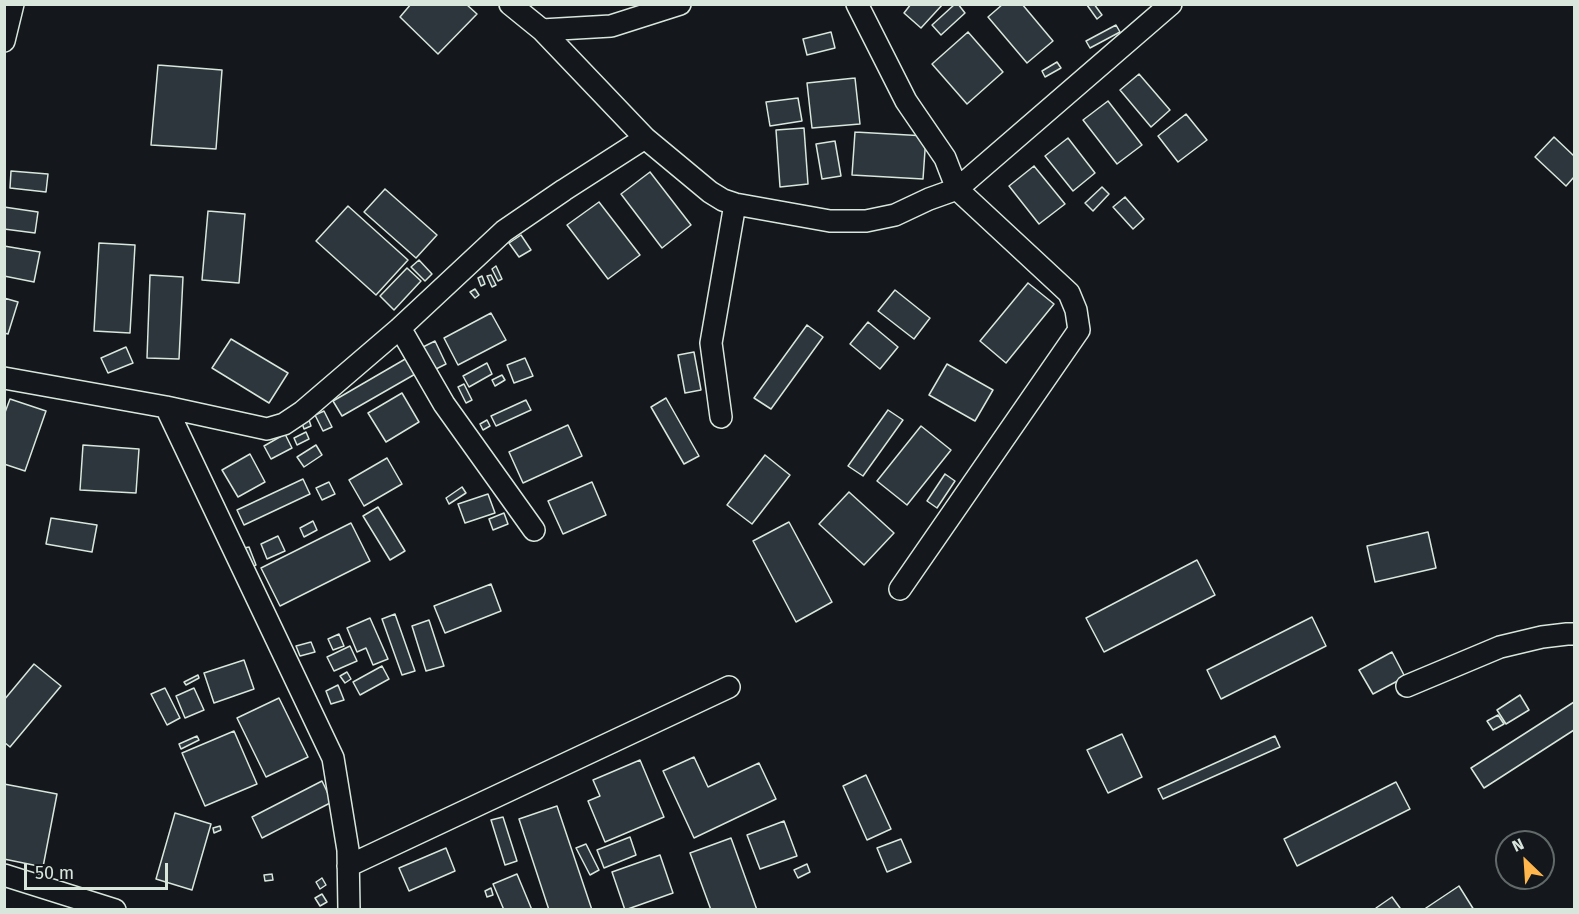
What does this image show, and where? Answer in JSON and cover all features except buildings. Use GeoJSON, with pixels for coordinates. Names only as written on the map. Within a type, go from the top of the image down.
{"type":"FeatureCollection","features":[{"type":"Feature","properties":{"kind":"street"},"geometry":{"type":"LineString","coordinates":[[4,41],[13,4]]}},
{"type":"Feature","properties":{"kind":"street"},"geometry":{"type":"LineString","coordinates":[[510,4],[542,30],[645,138],[710,192],[723,200],[830,220],[866,221],[895,215],[957,189],[1171,4]]}},
{"type":"Feature","properties":{"kind":"street"},"geometry":{"type":"LineString","coordinates":[[542,30],[611,26],[680,4]]}},
{"type":"Feature","properties":{"kind":"street"},"geometry":{"type":"LineString","coordinates":[[857,4],[906,101],[945,158],[957,189],[1069,293],[1076,310],[1079,330],[900,589]]}},
{"type":"Feature","properties":{"kind":"street"},"geometry":{"type":"LineString","coordinates":[[4,378],[166,407],[267,429],[284,424],[302,412],[400,328],[504,231],[645,138]]}},
{"type":"Feature","properties":{"kind":"street"},"geometry":{"type":"LineString","coordinates":[[721,417],[711,343],[735,204]]}},
{"type":"Feature","properties":{"kind":"street"},"geometry":{"type":"LineString","coordinates":[[400,328],[444,404],[534,530]]}},
{"type":"Feature","properties":{"kind":"street"},"geometry":{"type":"LineString","coordinates":[[166,407],[333,758],[348,850],[349,909]]}},
{"type":"Feature","properties":{"kind":"street"},"geometry":{"type":"LineString","coordinates":[[1407,686],[1500,647],[1542,637],[1575,634]]}},
{"type":"Feature","properties":{"kind":"street"},"geometry":{"type":"LineString","coordinates":[[348,866],[729,687]]}},
{"type":"Feature","properties":{"kind":"street"},"geometry":{"type":"LineString","coordinates":[[4,875],[115,909]]}}]}
